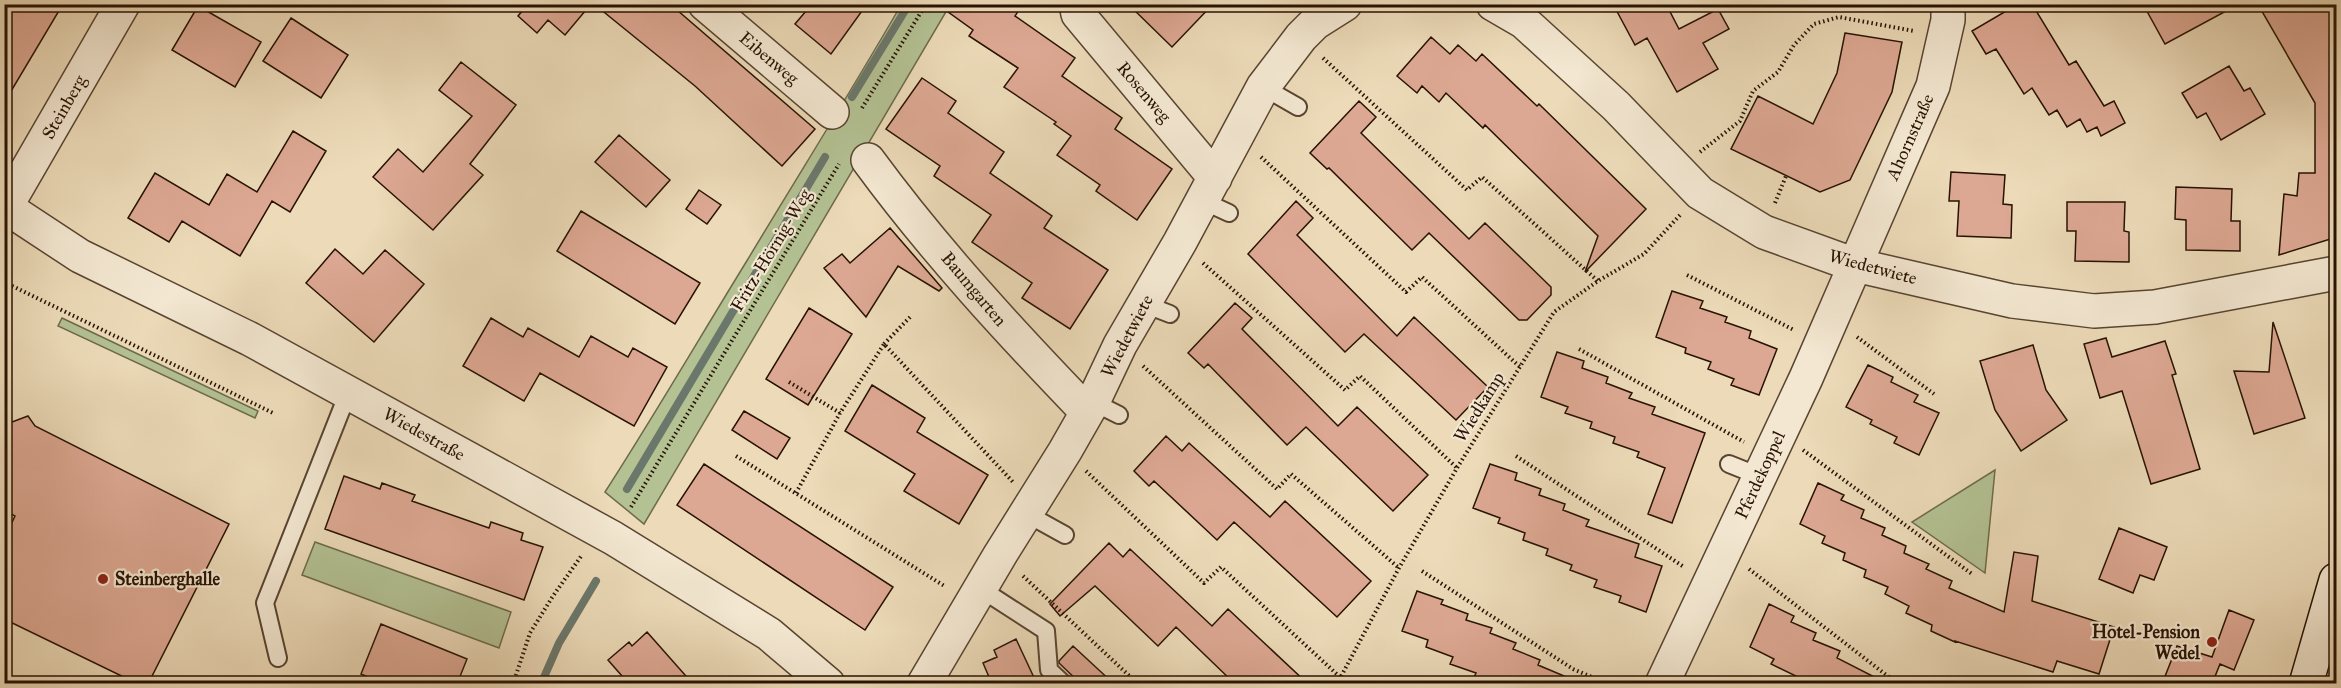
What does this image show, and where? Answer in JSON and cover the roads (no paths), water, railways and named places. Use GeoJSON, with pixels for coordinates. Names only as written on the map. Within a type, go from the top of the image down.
{"type":"FeatureCollection","features":[{"type":"Feature","properties":{"kind":"street","name":"Steinberg"},"geometry":{"type":"LineString","coordinates":[[5,208],[123,4]]}},
{"type":"Feature","properties":{"kind":"street","name":"Eibenweg"},"geometry":{"type":"LineString","coordinates":[[705,4],[845,114]]}},
{"type":"Feature","properties":{"kind":"street","name":"Rosenweg"},"geometry":{"type":"LineString","coordinates":[[1076,4],[1078,14],[1216,197]]}},
{"type":"Feature","properties":{"kind":"street","name":"Wiedetwiete"},"geometry":{"type":"LineString","coordinates":[[924,684],[1000,555],[1065,452],[1100,410],[1120,345],[1157,309],[1180,242],[1216,197],[1238,135],[1263,87],[1300,37],[1315,22],[1345,4]]}},
{"type":"Feature","properties":{"kind":"street","name":"Wiedetwiete"},"geometry":{"type":"LineString","coordinates":[[1493,4],[1516,13],[1616,106],[1690,183],[1764,232],[1854,265],[2012,301],[2094,311],[2155,307],[2321,276]]}},
{"type":"Feature","properties":{"kind":"street","name":"Ahornstraße"},"geometry":{"type":"LineString","coordinates":[[1854,265],[1933,86],[1944,36],[1948,4]]}},
{"type":"Feature","properties":{"kind":"street","name":"Baumgarten"},"geometry":{"type":"LineString","coordinates":[[856,157],[881,194],[996,325],[1100,410]]}},
{"type":"Feature","properties":{"kind":"street","name":"Wiedestraße"},"geometry":{"type":"LineString","coordinates":[[5,208],[80,255],[250,339],[600,531],[769,634],[828,684]]}},
{"type":"Feature","properties":{"kind":"street","name":"Pferdekoppel"},"geometry":{"type":"LineString","coordinates":[[1662,684],[1724,551],[1759,457],[1827,331],[1854,265]]}},
{"type":"Feature","properties":{"kind":"street"},"geometry":{"type":"LineString","coordinates":[[2306,684],[2337,580]]}},
{"type":"Feature","properties":{"kind":"lane"},"geometry":{"type":"LineString","coordinates":[[1263,87],[1298,107]]}},
{"type":"Feature","properties":{"kind":"lane"},"geometry":{"type":"LineString","coordinates":[[278,658],[265,603],[348,393]]}},
{"type":"Feature","properties":{"kind":"lane"},"geometry":{"type":"LineString","coordinates":[[1030,509],[1065,535]]}},
{"type":"Feature","properties":{"kind":"lane"},"geometry":{"type":"LineString","coordinates":[[976,596],[1046,631],[1049,670],[1064,684]]}},
{"type":"Feature","properties":{"kind":"waterway"},"geometry":{"type":"LineString","coordinates":[[852,97],[909,4]]}},
{"type":"Feature","properties":{"kind":"waterway"},"geometry":{"type":"LineString","coordinates":[[627,489],[825,157]]}},
{"type":"Feature","properties":{"kind":"waterway"},"geometry":{"type":"LineString","coordinates":[[541,684],[559,643],[596,581]]}},
{"type":"Feature","properties":{"kind":"place","name":"Steinberghalle"},"geometry":{"type":"Point","coordinates":[103,579]}},
{"type":"Feature","properties":{"kind":"place","name":"Hotel-Pension Wedel"},"geometry":{"type":"Point","coordinates":[2212,642]}}]}
